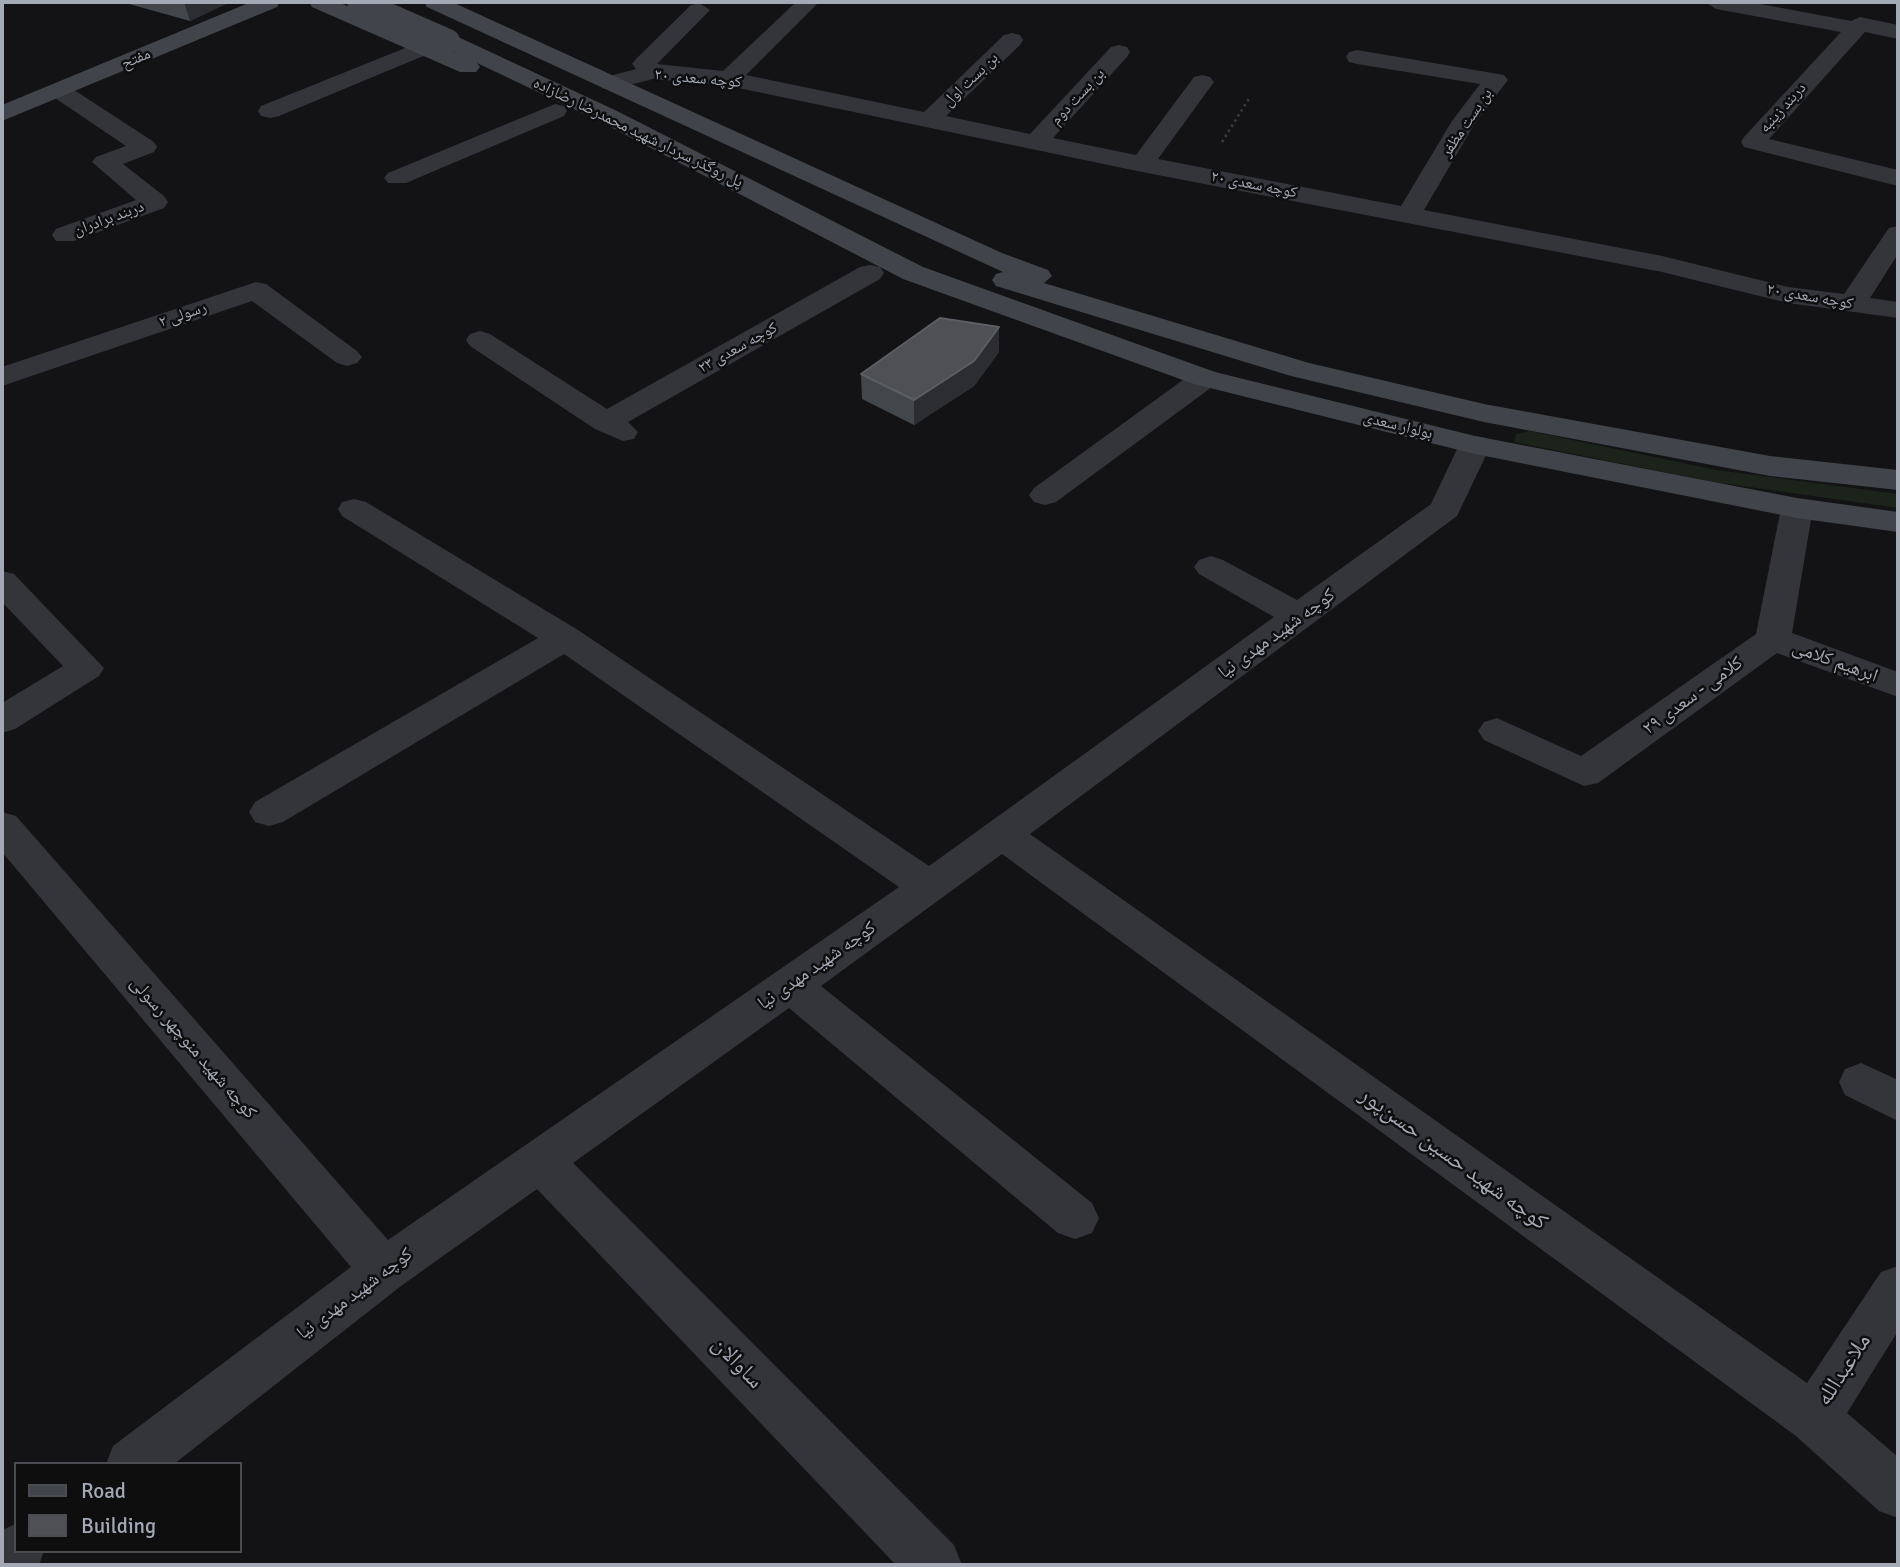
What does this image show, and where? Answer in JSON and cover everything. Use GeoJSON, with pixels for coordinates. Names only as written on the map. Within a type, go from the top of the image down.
{"type":"FeatureCollection","features":[{"type":"Feature","properties":{"kind":"main road","name":"مفتح"},"geometry":{"type":"LineString","coordinates":[[2,114],[269,2]]}},
{"type":"Feature","properties":{"kind":"main road"},"geometry":{"type":"LineString","coordinates":[[320,2],[442,23],[610,83],[992,260],[1051,280],[1142,321]]}},
{"type":"Feature","properties":{"kind":"main road","name":"پل روگذر سردار شهید محمدرضا رضازاده"},"geometry":{"type":"LineString","coordinates":[[359,2],[442,23],[608,116],[913,273]]}},
{"type":"Feature","properties":{"kind":"main road","name":"پل روگذر سردار شهید محمدرضا رضازاده"},"geometry":{"type":"LineString","coordinates":[[397,2],[944,261]]}},
{"type":"Feature","properties":{"kind":"main road"},"geometry":{"type":"LineString","coordinates":[[442,23],[555,111],[870,273],[1019,326],[1116,347]]}},
{"type":"Feature","properties":{"kind":"main road","name":"بولوار سعدی"},"geometry":{"type":"LineString","coordinates":[[944,261],[1301,370],[1479,429],[1797,508],[1898,522]]}},
{"type":"Feature","properties":{"kind":"main road","name":"بولوار سعدی"},"geometry":{"type":"LineString","coordinates":[[913,273],[1205,378],[1479,429],[1898,480]]}},
{"type":"Feature","properties":{"kind":"street"},"geometry":{"type":"LineString","coordinates":[[729,79],[808,2]]}},
{"type":"Feature","properties":{"kind":"street"},"geometry":{"type":"LineString","coordinates":[[1716,2],[1855,28],[1860,24],[1898,32]]}},
{"type":"Feature","properties":{"kind":"street"},"geometry":{"type":"LineString","coordinates":[[653,72],[644,64],[699,10]]}},
{"type":"Feature","properties":{"kind":"street"},"geometry":{"type":"LineString","coordinates":[[270,111],[442,23]]}},
{"type":"Feature","properties":{"kind":"street","name":"دربند زینبه"},"geometry":{"type":"LineString","coordinates":[[1855,28],[1753,142],[1898,178]]}},
{"type":"Feature","properties":{"kind":"street","name":"بن بست اول"},"geometry":{"type":"LineString","coordinates":[[930,119],[1012,40]]}},
{"type":"Feature","properties":{"kind":"street","name":"بن بست دوم"},"geometry":{"type":"LineString","coordinates":[[1037,141],[1119,52]]}},
{"type":"Feature","properties":{"kind":"street","name":"بن بست مظفر"},"geometry":{"type":"LineString","coordinates":[[1357,57],[1496,80],[1464,121],[1409,215]]}},
{"type":"Feature","properties":{"kind":"street","name":"کوچه سعدی ۲۰"},"geometry":{"type":"LineString","coordinates":[[610,83],[653,72],[729,79],[1142,164],[1662,264],[1788,295],[1898,310]]}},
{"type":"Feature","properties":{"kind":"street"},"geometry":{"type":"LineString","coordinates":[[1142,164],[1202,82]]}},
{"type":"Feature","properties":{"kind":"street","name":"دربند برادران"},"geometry":{"type":"LineString","coordinates":[[60,91],[145,147],[105,162],[155,202],[65,235]]}},
{"type":"Feature","properties":{"kind":"street"},"geometry":{"type":"LineString","coordinates":[[397,178],[555,111]]}},
{"type":"Feature","properties":{"kind":"street"},"geometry":{"type":"LineString","coordinates":[[1851,305],[1898,234]]}},
{"type":"Feature","properties":{"kind":"street","name":"کوچه سعدی ۲۳"},"geometry":{"type":"LineString","coordinates":[[480,340],[614,427],[870,273]]}},
{"type":"Feature","properties":{"kind":"street","name":"رسولی ۲"},"geometry":{"type":"LineString","coordinates":[[2,377],[256,290],[347,357]]}},
{"type":"Feature","properties":{"kind":"street"},"geometry":{"type":"LineString","coordinates":[[1045,495],[1205,378]]}},
{"type":"Feature","properties":{"kind":"street","name":"کوچه شهید مهدی نیا"},"geometry":{"type":"LineString","coordinates":[[134,1462],[384,1270],[929,887],[1445,509],[1479,429]]}},
{"type":"Feature","properties":{"kind":"street"},"geometry":{"type":"LineString","coordinates":[[1773,639],[1797,508]]}},
{"type":"Feature","properties":{"kind":"street"},"geometry":{"type":"LineString","coordinates":[[355,509],[565,638],[929,887]]}},
{"type":"Feature","properties":{"kind":"street"},"geometry":{"type":"LineString","coordinates":[[1211,568],[1301,617]]}},
{"type":"Feature","properties":{"kind":"street"},"geometry":{"type":"LineString","coordinates":[[2,720],[86,668],[8,597]]}},
{"type":"Feature","properties":{"kind":"street"},"geometry":{"type":"LineString","coordinates":[[269,813],[565,638]]}},
{"type":"Feature","properties":{"kind":"street","name":"ابرهیم کلامی"},"geometry":{"type":"LineString","coordinates":[[1773,639],[1898,685]]}},
{"type":"Feature","properties":{"kind":"street","name":"کلامی - سعدی ۲۹"},"geometry":{"type":"LineString","coordinates":[[1497,731],[1584,774],[1773,639]]}},
{"type":"Feature","properties":{"kind":"street","name":"کوچه شهید منوچهر رسولی"},"geometry":{"type":"LineString","coordinates":[[2,826],[384,1270]]}},
{"type":"Feature","properties":{"kind":"street","name":"کوچه شهید حسین حسن‌پور"},"geometry":{"type":"LineString","coordinates":[[1002,834],[1814,1418],[1898,1492]]}},
{"type":"Feature","properties":{"kind":"street"},"geometry":{"type":"LineString","coordinates":[[790,985],[1075,1218]]}},
{"type":"Feature","properties":{"kind":"street","name":"ساوالان"},"geometry":{"type":"LineString","coordinates":[[540,1161],[934,1565]]}},
{"type":"Feature","properties":{"kind":"street","name":"ملاعبدالله"},"geometry":{"type":"LineString","coordinates":[[1814,1418],[1898,1287]]}},
{"type":"Feature","properties":{"kind":"path"},"geometry":{"type":"LineString","coordinates":[[1201,175],[1250,97]]}},
{"type":"Feature","properties":{"kind":"shaded area"},"geometry":{"type":"Polygon","coordinates":[[[1529,431],[1717,470],[1898,494],[1898,508],[1714,482],[1514,442],[1516,434],[1529,431]]]}},
{"type":"Feature","properties":{"kind":"building"},"geometry":{"type":"Polygon","coordinates":[[[940,318],[999,327],[974,361],[914,400],[861,374],[940,318]]]}}]}
